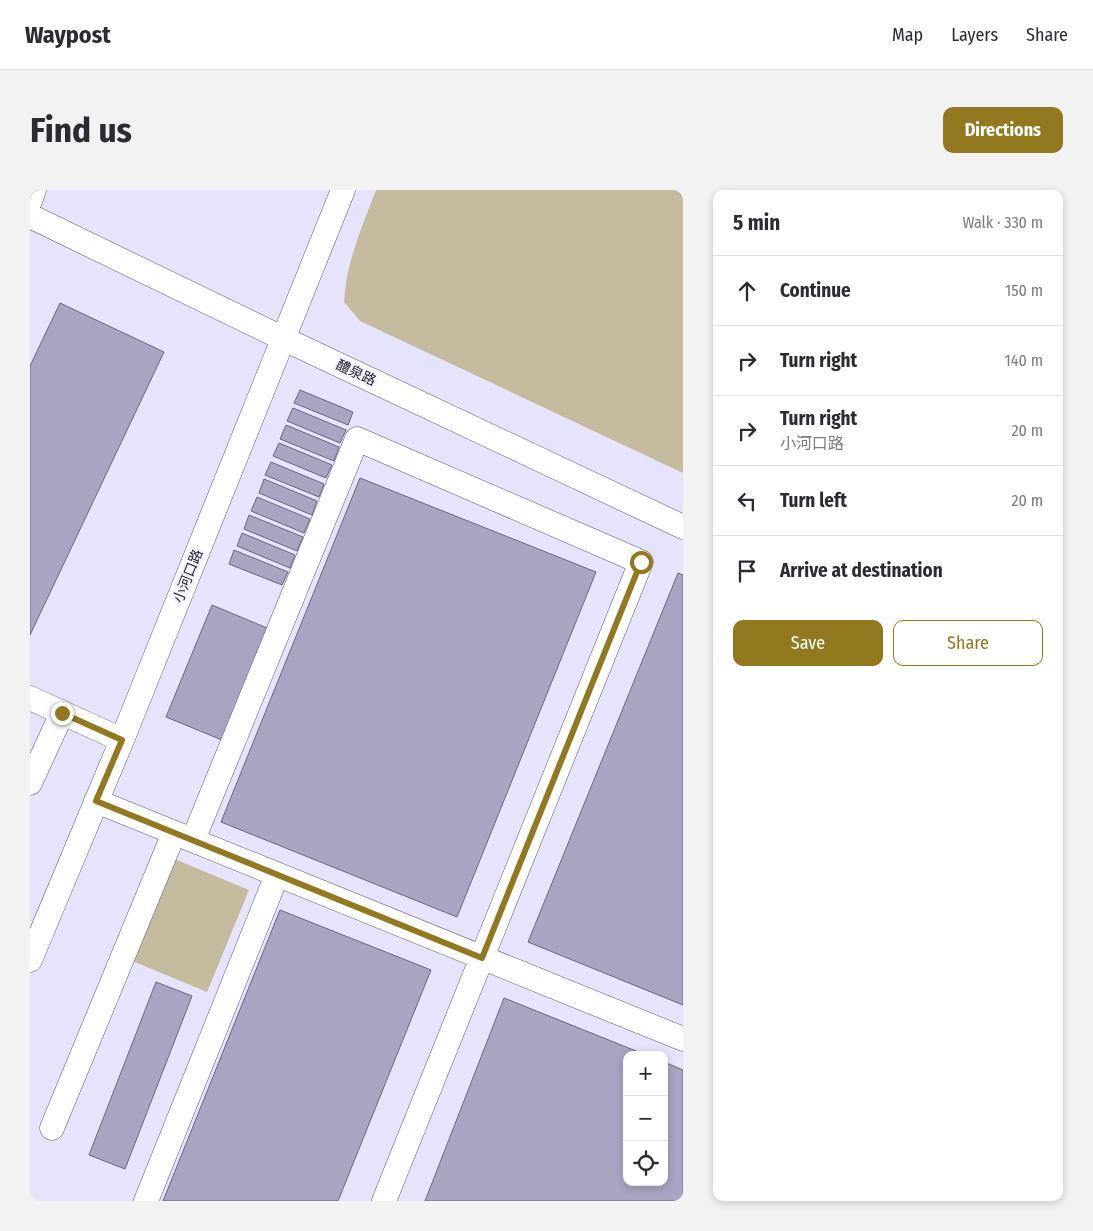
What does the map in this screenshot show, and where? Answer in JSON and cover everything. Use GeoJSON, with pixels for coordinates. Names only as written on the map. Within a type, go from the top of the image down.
{"type":"FeatureCollection","features":[{"type":"Feature","properties":{"kind":"street"},"geometry":{"type":"LineString","coordinates":[[30,201],[34,190]]}},
{"type":"Feature","properties":{"kind":"street","name":"小河口路"},"geometry":{"type":"LineString","coordinates":[[30,960],[122,740],[343,190]]}},
{"type":"Feature","properties":{"kind":"street","name":"醴泉路"},"geometry":{"type":"LineString","coordinates":[[30,216],[282,338],[683,527]]}},
{"type":"Feature","properties":{"kind":"street"},"geometry":{"type":"LineString","coordinates":[[52,1128],[183,836],[357,439],[641,562],[384,1201]]}},
{"type":"Feature","properties":{"kind":"street"},"geometry":{"type":"LineString","coordinates":[[30,698],[122,740]]}},
{"type":"Feature","properties":{"kind":"street"},"geometry":{"type":"LineString","coordinates":[[30,783],[62,713]]}},
{"type":"Feature","properties":{"kind":"street"},"geometry":{"type":"LineString","coordinates":[[96,801],[683,1039]]}},
{"type":"Feature","properties":{"kind":"street"},"geometry":{"type":"LineString","coordinates":[[146,1201],[277,875]]}},
{"type":"Feature","properties":{"kind":"shaded area"},"geometry":{"type":"Polygon","coordinates":[[[376,190],[683,190],[683,473],[360,321],[344,302],[345,287],[351,259],[376,190]]]}},
{"type":"Feature","properties":{"kind":"shaded area"},"geometry":{"type":"Polygon","coordinates":[[[172,858],[249,890],[207,992],[130,960],[172,858]]]}},
{"type":"Feature","properties":{"kind":"building"},"geometry":{"type":"Polygon","coordinates":[[[60,303],[164,352],[30,635],[30,366],[60,303]]]}},
{"type":"Feature","properties":{"kind":"building"},"geometry":{"type":"Polygon","coordinates":[[[300,390],[353,412],[348,425],[294,403],[300,390]]]}},
{"type":"Feature","properties":{"kind":"building"},"geometry":{"type":"Polygon","coordinates":[[[293,408],[346,430],[340,443],[287,421],[293,408]]]}},
{"type":"Feature","properties":{"kind":"building"},"geometry":{"type":"Polygon","coordinates":[[[286,425],[339,447],[334,461],[280,439],[286,425]]]}},
{"type":"Feature","properties":{"kind":"building"},"geometry":{"type":"Polygon","coordinates":[[[279,443],[332,465],[326,478],[273,456],[279,443]]]}},
{"type":"Feature","properties":{"kind":"building"},"geometry":{"type":"Polygon","coordinates":[[[271,462],[324,484],[319,497],[265,475],[271,462]]]}},
{"type":"Feature","properties":{"kind":"building"},"geometry":{"type":"Polygon","coordinates":[[[360,478],[596,572],[457,917],[221,822],[360,478]]]}},
{"type":"Feature","properties":{"kind":"building"},"geometry":{"type":"Polygon","coordinates":[[[264,479],[317,501],[312,515],[259,493],[264,479]]]}},
{"type":"Feature","properties":{"kind":"building"},"geometry":{"type":"Polygon","coordinates":[[[257,497],[310,519],[304,533],[251,511],[257,497]]]}},
{"type":"Feature","properties":{"kind":"building"},"geometry":{"type":"Polygon","coordinates":[[[249,515],[303,537],[297,551],[244,529],[249,515]]]}},
{"type":"Feature","properties":{"kind":"building"},"geometry":{"type":"Polygon","coordinates":[[[242,533],[295,555],[290,568],[237,546],[242,533]]]}},
{"type":"Feature","properties":{"kind":"building"},"geometry":{"type":"Polygon","coordinates":[[[234,550],[288,572],[282,585],[229,564],[234,550]]]}},
{"type":"Feature","properties":{"kind":"building"},"geometry":{"type":"Polygon","coordinates":[[[678,573],[683,575],[683,1005],[528,942],[678,573]]]}},
{"type":"Feature","properties":{"kind":"building"},"geometry":{"type":"Polygon","coordinates":[[[212,605],[267,628],[222,740],[166,717],[212,605]]]}},
{"type":"Feature","properties":{"kind":"building"},"geometry":{"type":"Polygon","coordinates":[[[280,910],[431,970],[338,1201],[163,1201],[280,910]]]}},
{"type":"Feature","properties":{"kind":"building"},"geometry":{"type":"Polygon","coordinates":[[[156,982],[192,996],[125,1169],[89,1155],[156,982]]]}},
{"type":"Feature","properties":{"kind":"building"},"geometry":{"type":"Polygon","coordinates":[[[504,998],[636,1051],[623,1051],[623,1186],[668,1186],[668,1064],[683,1070],[683,1201],[425,1201],[504,998]]]}},
{"type":"Feature","properties":{"kind":"route"},"geometry":{"type":"LineString","coordinates":[[62,713],[122,740],[96,801],[482,958],[641,562]]}}]}
